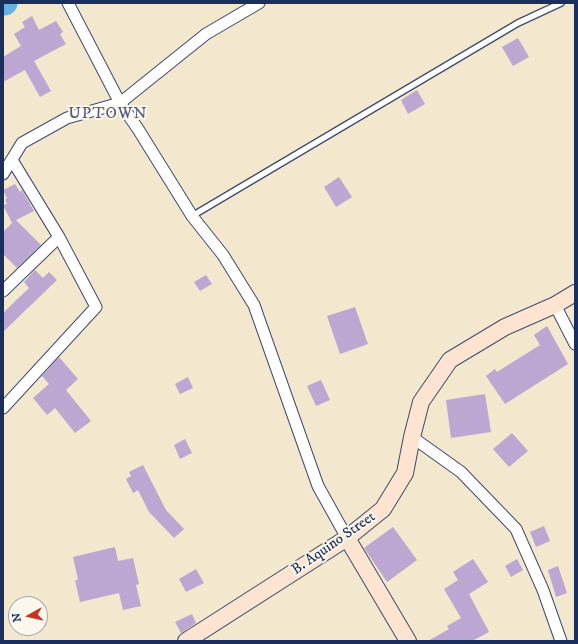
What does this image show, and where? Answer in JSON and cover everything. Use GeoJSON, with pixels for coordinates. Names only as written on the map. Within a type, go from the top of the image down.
{"type":"FeatureCollection","features":[{"type":"Feature","properties":{"kind":"street"},"geometry":{"type":"LineString","coordinates":[[68,3],[120,103],[138,129],[192,216],[223,255],[254,305],[318,486],[408,641]]}},
{"type":"Feature","properties":{"kind":"street"},"geometry":{"type":"LineString","coordinates":[[3,174],[22,143],[67,118],[120,103],[206,34],[259,3]]}},
{"type":"Feature","properties":{"kind":"street"},"geometry":{"type":"LineString","coordinates":[[3,408],[96,307],[59,237],[12,160]]}},
{"type":"Feature","properties":{"kind":"street"},"geometry":{"type":"LineString","coordinates":[[3,291],[59,237]]}},
{"type":"Feature","properties":{"kind":"street","name":"B. Aquino Street"},"geometry":{"type":"LineString","coordinates":[[186,641],[347,538],[383,509],[405,473],[420,402],[450,360],[505,327],[555,306],[575,293]]}},
{"type":"Feature","properties":{"kind":"street"},"geometry":{"type":"LineString","coordinates":[[555,306],[575,344]]}},
{"type":"Feature","properties":{"kind":"street"},"geometry":{"type":"LineString","coordinates":[[412,437],[461,472],[516,529],[543,590],[561,641]]}},
{"type":"Feature","properties":{"kind":"lane"},"geometry":{"type":"LineString","coordinates":[[192,216],[518,23],[560,3]]}},
{"type":"Feature","properties":{"kind":"building"},"geometry":{"type":"Polygon","coordinates":[[[32,16],[39,30],[56,21],[63,32],[60,34],[66,44],[34,61],[51,91],[40,97],[25,70],[3,82],[3,57],[21,46],[14,34],[25,27],[22,22],[32,16]]]}},
{"type":"Feature","properties":{"kind":"building"},"geometry":{"type":"Polygon","coordinates":[[[518,38],[529,57],[513,66],[502,47],[518,38]]]}},
{"type":"Feature","properties":{"kind":"building"},"geometry":{"type":"Polygon","coordinates":[[[417,90],[425,104],[408,114],[401,100],[417,90]]]}},
{"type":"Feature","properties":{"kind":"building"},"geometry":{"type":"Polygon","coordinates":[[[339,177],[352,197],[336,207],[324,187],[339,177]]]}},
{"type":"Feature","properties":{"kind":"building"},"geometry":{"type":"Polygon","coordinates":[[[15,184],[20,192],[22,190],[34,211],[16,220],[41,245],[17,268],[3,254],[3,232],[12,223],[3,205],[7,204],[5,200],[7,198],[3,190],[15,184]]]}},
{"type":"Feature","properties":{"kind":"building"},"geometry":{"type":"Polygon","coordinates":[[[35,270],[43,278],[49,272],[57,280],[3,332],[3,313],[29,288],[24,282],[35,270]]]}},
{"type":"Feature","properties":{"kind":"building"},"geometry":{"type":"Polygon","coordinates":[[[206,275],[212,284],[200,291],[194,282],[206,275]]]}},
{"type":"Feature","properties":{"kind":"building"},"geometry":{"type":"Polygon","coordinates":[[[355,307],[368,344],[340,354],[327,316],[355,307]]]}},
{"type":"Feature","properties":{"kind":"building"},"geometry":{"type":"Polygon","coordinates":[[[547,326],[568,364],[505,404],[486,376],[495,369],[497,372],[540,345],[534,335],[547,326]]]}},
{"type":"Feature","properties":{"kind":"building"},"geometry":{"type":"Polygon","coordinates":[[[59,357],[78,379],[66,390],[91,421],[75,433],[55,408],[47,415],[33,398],[49,384],[42,376],[59,357]]]}},
{"type":"Feature","properties":{"kind":"building"},"geometry":{"type":"Polygon","coordinates":[[[188,377],[193,388],[180,394],[175,384],[188,377]]]}},
{"type":"Feature","properties":{"kind":"building"},"geometry":{"type":"Polygon","coordinates":[[[321,380],[330,400],[316,406],[307,386],[321,380]]]}},
{"type":"Feature","properties":{"kind":"building"},"geometry":{"type":"Polygon","coordinates":[[[485,394],[491,432],[451,438],[446,400],[485,394]]]}},
{"type":"Feature","properties":{"kind":"building"},"geometry":{"type":"Polygon","coordinates":[[[512,433],[528,451],[509,467],[493,449],[512,433]]]}},
{"type":"Feature","properties":{"kind":"building"},"geometry":{"type":"Polygon","coordinates":[[[185,439],[192,453],[180,459],[174,445],[185,439]]]}},
{"type":"Feature","properties":{"kind":"building"},"geometry":{"type":"Polygon","coordinates":[[[143,465],[166,510],[184,529],[174,538],[149,512],[138,490],[133,493],[126,479],[131,476],[129,472],[143,465]]]}},
{"type":"Feature","properties":{"kind":"building"},"geometry":{"type":"Polygon","coordinates":[[[544,526],[550,541],[536,547],[530,532],[544,526]]]}},
{"type":"Feature","properties":{"kind":"building"},"geometry":{"type":"Polygon","coordinates":[[[393,527],[417,560],[387,582],[364,548],[393,527]]]}},
{"type":"Feature","properties":{"kind":"building"},"geometry":{"type":"Polygon","coordinates":[[[115,547],[118,561],[133,558],[139,584],[136,585],[141,606],[123,610],[119,593],[80,602],[75,580],[78,580],[73,557],[115,547]]]}},
{"type":"Feature","properties":{"kind":"building"},"geometry":{"type":"Polygon","coordinates":[[[473,559],[488,582],[469,594],[489,632],[472,641],[428,641],[449,629],[447,626],[461,618],[444,589],[458,580],[453,572],[473,559]]]}},
{"type":"Feature","properties":{"kind":"building"},"geometry":{"type":"Polygon","coordinates":[[[517,559],[523,570],[511,577],[505,566],[517,559]]]}},
{"type":"Feature","properties":{"kind":"building"},"geometry":{"type":"Polygon","coordinates":[[[558,566],[567,593],[556,597],[548,570],[558,566]]]}},
{"type":"Feature","properties":{"kind":"building"},"geometry":{"type":"Polygon","coordinates":[[[196,569],[204,583],[186,592],[179,579],[196,569]]]}},
{"type":"Feature","properties":{"kind":"building"},"geometry":{"type":"Polygon","coordinates":[[[192,614],[196,623],[181,633],[175,622],[192,614]]]}},
{"type":"Feature","properties":{"kind":"district","name":"UPTOWN"},"geometry":{"type":"Point","coordinates":[108,115]}}]}
